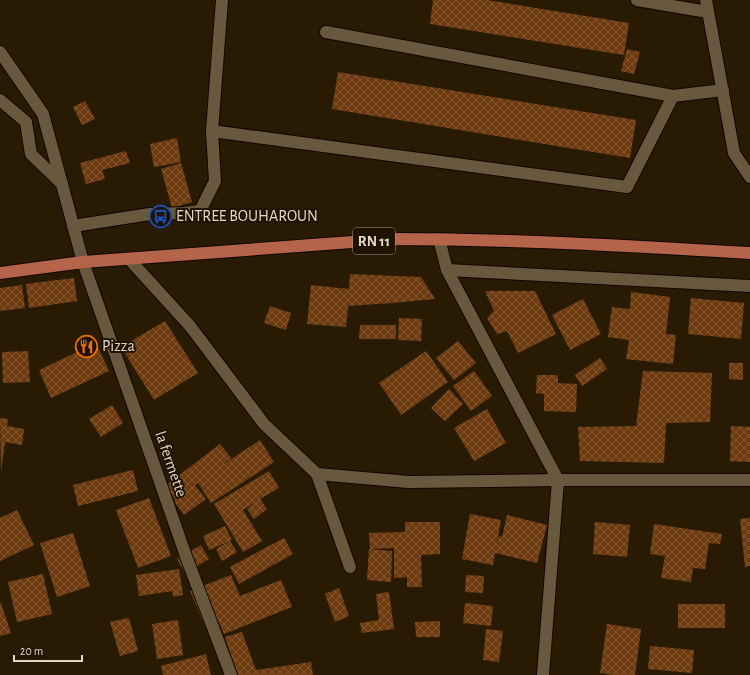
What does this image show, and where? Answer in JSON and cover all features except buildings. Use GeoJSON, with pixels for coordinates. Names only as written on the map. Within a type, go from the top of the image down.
{"type":"FeatureCollection","features":[{"type":"Feature","properties":{"kind":"main road","name":"RN 11"},"geometry":{"type":"LineString","coordinates":[[0,273],[83,262],[393,239],[557,242],[750,253]]}},
{"type":"Feature","properties":{"kind":"street"},"geometry":{"type":"LineString","coordinates":[[73,226],[150,214],[200,211],[215,181],[212,131],[222,0]]}},
{"type":"Feature","properties":{"kind":"street"},"geometry":{"type":"LineString","coordinates":[[637,0],[707,6],[734,153],[750,177]]}},
{"type":"Feature","properties":{"kind":"street"},"geometry":{"type":"LineString","coordinates":[[326,32],[673,96],[723,90]]}},
{"type":"Feature","properties":{"kind":"street","name":"la fermette"},"geometry":{"type":"LineString","coordinates":[[0,52],[43,114],[83,262],[187,559],[231,675]]}},
{"type":"Feature","properties":{"kind":"street"},"geometry":{"type":"LineString","coordinates":[[212,131],[627,186],[673,96]]}},
{"type":"Feature","properties":{"kind":"street"},"geometry":{"type":"LineString","coordinates":[[0,100],[26,122],[31,154],[62,185]]}},
{"type":"Feature","properties":{"kind":"street"},"geometry":{"type":"LineString","coordinates":[[440,239],[447,270],[558,480],[543,675]]}},
{"type":"Feature","properties":{"kind":"street"},"geometry":{"type":"LineString","coordinates":[[129,259],[190,326],[264,424],[317,474],[350,567]]}},
{"type":"Feature","properties":{"kind":"street"},"geometry":{"type":"LineString","coordinates":[[447,270],[750,286]]}},
{"type":"Feature","properties":{"kind":"street"},"geometry":{"type":"LineString","coordinates":[[317,474],[409,482],[750,480]]}},
{"type":"Feature","properties":{"kind":"place","name":"ENTREE BOUHAROUN"},"geometry":{"type":"Point","coordinates":[161,216]}},
{"type":"Feature","properties":{"kind":"place","name":"Pizza"},"geometry":{"type":"Point","coordinates":[87,346]}}]}
